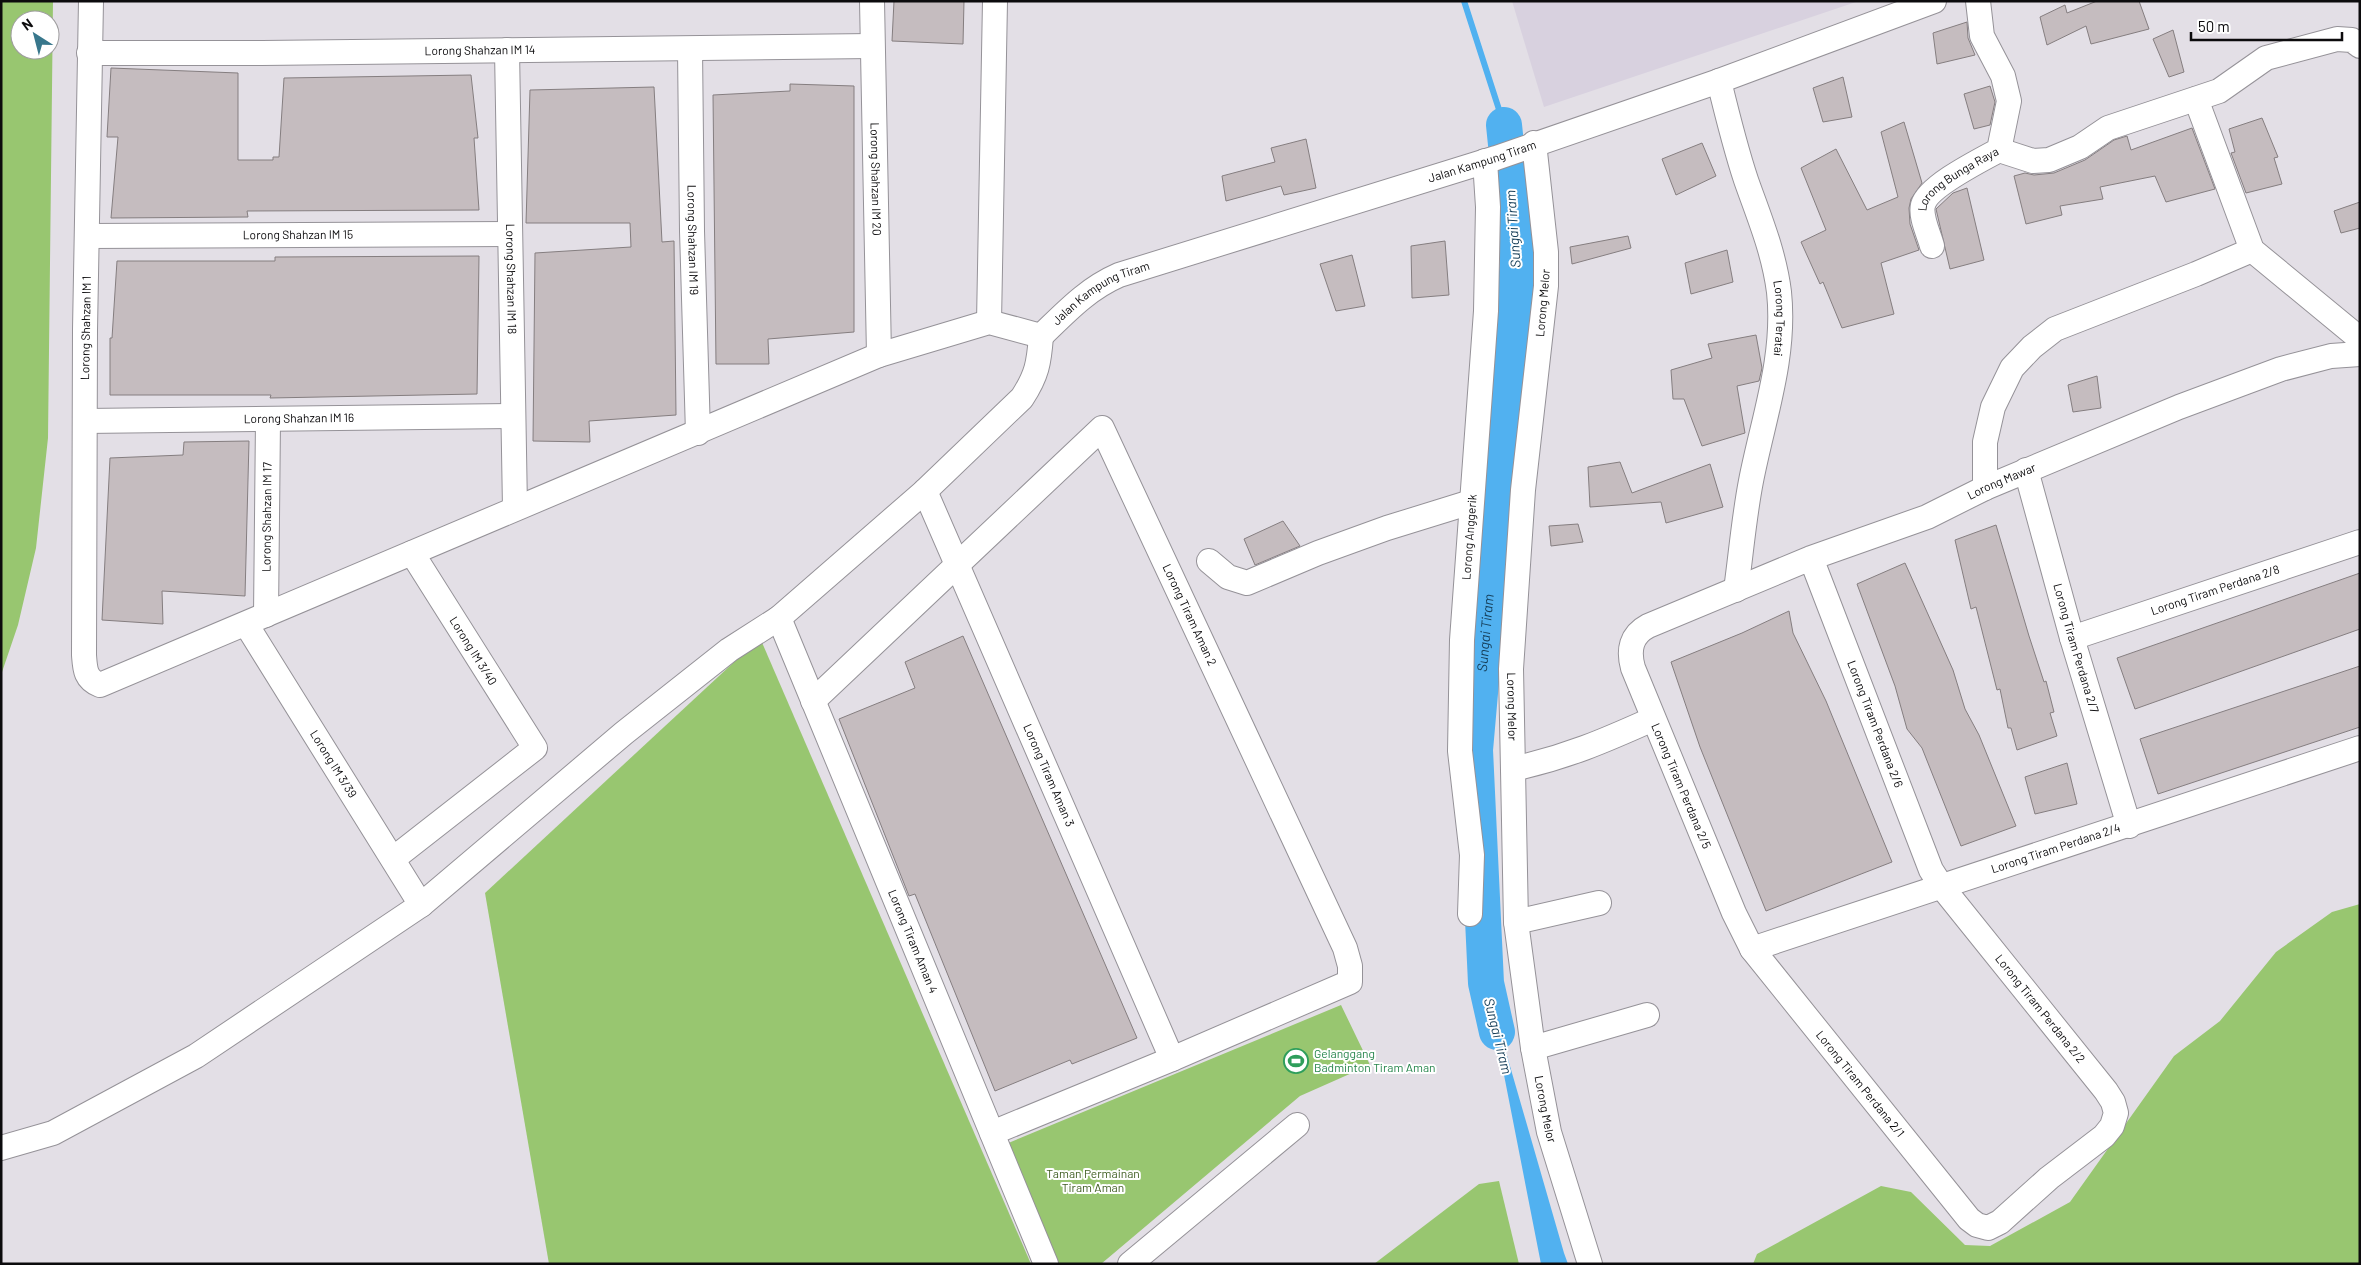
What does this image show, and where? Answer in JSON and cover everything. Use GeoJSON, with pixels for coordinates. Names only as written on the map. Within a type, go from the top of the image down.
{"type":"FeatureCollection","features":[{"type":"Feature","properties":{"kind":"street","name":"Lorong Shahzan IM 1"},"geometry":{"type":"LineString","coordinates":[[91,1],[84,421],[84,655],[87,676],[93,682],[100,684],[256,620]]}},
{"type":"Feature","properties":{"kind":"street","name":"Lorong Shahzan IM 20"},"geometry":{"type":"LineString","coordinates":[[872,1],[879,355]]}},
{"type":"Feature","properties":{"kind":"street"},"geometry":{"type":"LineString","coordinates":[[989,322],[995,1]]}},
{"type":"Feature","properties":{"kind":"street","name":"Jalan Kampung Tiram"},"geometry":{"type":"LineString","coordinates":[[1041,336],[1085,294],[1100,283],[1119,275],[1490,159],[1719,81],[1934,1]]}},
{"type":"Feature","properties":{"kind":"street","name":"Lorong Bunga Raya"},"geometry":{"type":"LineString","coordinates":[[1932,246],[1922,212],[1926,199],[1943,184],[1999,150],[2008,101],[2003,76],[1982,36],[1978,1]]}},
{"type":"Feature","properties":{"kind":"street"},"geometry":{"type":"LineString","coordinates":[[1999,150],[2033,161],[2049,160],[2080,147],[2108,128],[2219,90],[2266,58],[2337,39],[2352,40],[2360,46]]}},
{"type":"Feature","properties":{"kind":"street","name":"Lorong Shahzan IM 14"},"geometry":{"type":"LineString","coordinates":[[89,53],[872,46]]}},
{"type":"Feature","properties":{"kind":"street","name":"Lorong Shahzan IM 19"},"geometry":{"type":"LineString","coordinates":[[690,48],[692,231],[698,433]]}},
{"type":"Feature","properties":{"kind":"street","name":"Lorong Shahzan IM 18"},"geometry":{"type":"LineString","coordinates":[[507,50],[515,508]]}},
{"type":"Feature","properties":{"kind":"street","name":"Lorong Teratai"},"geometry":{"type":"LineString","coordinates":[[1719,81],[1733,138],[1765,228],[1774,263],[1779,292],[1780,321],[1775,382],[1750,483],[1736,590]]}},
{"type":"Feature","properties":{"kind":"street"},"geometry":{"type":"LineString","coordinates":[[2196,99],[2252,250],[2360,339]]}},
{"type":"Feature","properties":{"kind":"street","name":"Lorong Melor"},"geometry":{"type":"LineString","coordinates":[[1527,146],[1546,252],[1546,286],[1522,500],[1511,669],[1516,922],[1533,1048],[1550,1132],[1590,1264]]}},
{"type":"Feature","properties":{"kind":"street","name":"Lorong Anggerik"},"geometry":{"type":"LineString","coordinates":[[1470,914],[1472,855],[1460,751],[1462,640],[1486,311],[1490,159]]}},
{"type":"Feature","properties":{"kind":"street","name":"Lorong Shahzan IM 15"},"geometry":{"type":"LineString","coordinates":[[87,236],[509,234]]}},
{"type":"Feature","properties":{"kind":"street"},"geometry":{"type":"LineString","coordinates":[[1985,488],[1985,442],[1993,407],[2012,368],[2032,347],[2055,329],[2252,250]]}},
{"type":"Feature","properties":{"kind":"street"},"geometry":{"type":"LineString","coordinates":[[1,1148],[53,1134],[196,1056],[421,905],[624,733],[729,650],[779,618],[925,490],[1022,398],[1033,382],[1038,368],[1041,336],[989,322],[879,355],[698,433],[515,508],[256,620]]}},
{"type":"Feature","properties":{"kind":"street","name":"Lorong Mawar"},"geometry":{"type":"LineString","coordinates":[[1648,626],[1812,558],[1927,517],[2026,470],[2281,369],[2332,356],[2360,354]]}},
{"type":"Feature","properties":{"kind":"street","name":"Lorong Shahzan IM 16"},"geometry":{"type":"LineString","coordinates":[[84,421],[513,416]]}},
{"type":"Feature","properties":{"kind":"street","name":"Lorong Shahzan IM 17"},"geometry":{"type":"LineString","coordinates":[[256,620],[268,420]]}},
{"type":"Feature","properties":{"kind":"street","name":"Lorong Tiram Aman 2"},"geometry":{"type":"LineString","coordinates":[[958,563],[1102,428],[1345,948],[1350,966],[1350,982],[1172,1059]]}},
{"type":"Feature","properties":{"kind":"street","name":"Lorong Tiram Perdana 2/7"},"geometry":{"type":"LineString","coordinates":[[2026,470],[2072,638],[2129,826]]}},
{"type":"Feature","properties":{"kind":"street","name":"Lorong Tiram Aman 3"},"geometry":{"type":"LineString","coordinates":[[925,490],[1172,1059]]}},
{"type":"Feature","properties":{"kind":"street"},"geometry":{"type":"LineString","coordinates":[[1209,561],[1228,577],[1247,583],[1318,553],[1387,528],[1471,502]]}},
{"type":"Feature","properties":{"kind":"street","name":"Lorong Tiram Perdana 2/8"},"geometry":{"type":"LineString","coordinates":[[2072,638],[2360,542]]}},
{"type":"Feature","properties":{"kind":"street","name":"Lorong IM 3/40"},"geometry":{"type":"LineString","coordinates":[[393,859],[535,748],[412,553]]}},
{"type":"Feature","properties":{"kind":"street","name":"Lorong Tiram Perdana 2/6"},"geometry":{"type":"LineString","coordinates":[[1812,558],[1928,861],[1942,887]]}},
{"type":"Feature","properties":{"kind":"street"},"geometry":{"type":"LineString","coordinates":[[813,701],[958,563]]}},
{"type":"Feature","properties":{"kind":"street","name":"Lorong Tiram Aman 4"},"geometry":{"type":"LineString","coordinates":[[779,618],[1046,1264]]}},
{"type":"Feature","properties":{"kind":"street","name":"Lorong IM 3/39"},"geometry":{"type":"LineString","coordinates":[[256,620],[421,905]]}},
{"type":"Feature","properties":{"kind":"street","name":"Lorong Tiram Perdana 2/5"},"geometry":{"type":"LineString","coordinates":[[1648,626],[1635,635],[1630,657],[1738,922],[1752,949]]}},
{"type":"Feature","properties":{"kind":"street"},"geometry":{"type":"LineString","coordinates":[[1513,769],[1554,760],[1589,748],[1654,719]]}},
{"type":"Feature","properties":{"kind":"street","name":"Lorong Tiram Perdana 2/4"},"geometry":{"type":"LineString","coordinates":[[1752,949],[2129,826],[2360,748]]}},
{"type":"Feature","properties":{"kind":"street","name":"Lorong Tiram Perdana 2/2"},"geometry":{"type":"LineString","coordinates":[[1942,887],[2113,1102],[2116,1113],[2112,1126],[2104,1136],[2049,1178],[2000,1222],[1988,1228],[1977,1225],[1969,1219]]}},
{"type":"Feature","properties":{"kind":"street"},"geometry":{"type":"LineString","coordinates":[[1516,922],[1599,904]]}},
{"type":"Feature","properties":{"kind":"street","name":"Lorong Tiram Perdana 2/1"},"geometry":{"type":"LineString","coordinates":[[1752,949],[1969,1219]]}},
{"type":"Feature","properties":{"kind":"street"},"geometry":{"type":"LineString","coordinates":[[1533,1048],[1647,1015]]}},
{"type":"Feature","properties":{"kind":"street"},"geometry":{"type":"LineString","coordinates":[[992,1133],[1172,1059]]}},
{"type":"Feature","properties":{"kind":"street"},"geometry":{"type":"LineString","coordinates":[[1130,1264],[1297,1125]]}},
{"type":"Feature","properties":{"kind":"shaded area"},"geometry":{"type":"Polygon","coordinates":[[[1512,1],[1859,1],[1544,107],[1512,1]]]}},
{"type":"Feature","properties":{"kind":"green space"},"geometry":{"type":"Polygon","coordinates":[[[1,1],[53,1],[53,10],[10,10],[10,60],[52,60],[48,438],[36,548],[18,625],[1,675],[1,1]]]}},
{"type":"Feature","properties":{"kind":"green space"},"geometry":{"type":"Polygon","coordinates":[[[760,638],[1031,1264],[549,1264],[485,893],[760,638]]]}},
{"type":"Feature","properties":{"kind":"green space"},"geometry":{"type":"Polygon","coordinates":[[[2360,904],[2360,1264],[1753,1264],[1757,1254],[1881,1186],[1911,1192],[1965,1245],[1990,1246],[2070,1202],[2174,1056],[2220,1021],[2276,952],[2332,912],[2360,904]]]}},
{"type":"Feature","properties":{"kind":"green space","name":"Taman Permainan Tiram Aman"},"geometry":{"type":"Polygon","coordinates":[[[1341,1005],[1370,1065],[1300,1096],[1101,1264],[1052,1264],[1006,1144],[1341,1005]]]}},
{"type":"Feature","properties":{"kind":"green space"},"geometry":{"type":"Polygon","coordinates":[[[1499,1181],[1519,1264],[1374,1264],[1479,1184],[1499,1181]]]}},
{"type":"Feature","properties":{"kind":"water"},"geometry":{"type":"Polygon","coordinates":[[[1486,983],[1564,1253],[1568,1264],[1541,1264],[1486,983]]]}},
{"type":"Feature","properties":{"kind":"building"},"geometry":{"type":"Polygon","coordinates":[[[894,1],[964,1],[963,44],[892,41],[894,1]]]}},
{"type":"Feature","properties":{"kind":"building"},"geometry":{"type":"Polygon","coordinates":[[[2097,1],[2139,1],[2149,29],[2091,44],[2086,26],[2047,45],[2040,17],[2065,5],[2067,13],[2097,1]]]}},
{"type":"Feature","properties":{"kind":"building"},"geometry":{"type":"Polygon","coordinates":[[[1967,22],[1968,38],[1975,55],[1937,64],[1933,33],[1967,22]]]}},
{"type":"Feature","properties":{"kind":"building"},"geometry":{"type":"Polygon","coordinates":[[[2173,30],[2184,72],[2169,77],[2153,39],[2173,30]]]}},
{"type":"Feature","properties":{"kind":"building"},"geometry":{"type":"Polygon","coordinates":[[[111,68],[238,73],[238,160],[273,160],[273,157],[279,157],[284,78],[471,75],[478,138],[474,138],[479,210],[247,211],[248,217],[111,218],[118,137],[107,137],[111,68]]]}},
{"type":"Feature","properties":{"kind":"building"},"geometry":{"type":"Polygon","coordinates":[[[1843,77],[1852,117],[1823,122],[1813,88],[1843,77]]]}},
{"type":"Feature","properties":{"kind":"building"},"geometry":{"type":"Polygon","coordinates":[[[790,84],[854,86],[854,332],[768,339],[769,364],[716,364],[713,95],[790,91],[790,84]]]}},
{"type":"Feature","properties":{"kind":"building"},"geometry":{"type":"Polygon","coordinates":[[[1990,86],[1995,102],[1990,125],[1974,129],[1964,94],[1990,86]]]}},
{"type":"Feature","properties":{"kind":"building"},"geometry":{"type":"Polygon","coordinates":[[[654,87],[662,242],[674,241],[676,415],[589,421],[590,442],[533,441],[535,253],[631,247],[630,223],[526,223],[530,90],[654,87]]]}},
{"type":"Feature","properties":{"kind":"building"},"geometry":{"type":"Polygon","coordinates":[[[2262,118],[2278,157],[2274,158],[2282,184],[2246,193],[2231,153],[2235,152],[2229,129],[2262,118]]]}},
{"type":"Feature","properties":{"kind":"building"},"geometry":{"type":"Polygon","coordinates":[[[1904,122],[1922,183],[1911,199],[1909,208],[1910,224],[1919,250],[1881,263],[1894,314],[1842,328],[1823,282],[1820,284],[1801,242],[1826,230],[1801,168],[1836,149],[1867,210],[1898,197],[1881,132],[1904,122]]]}},
{"type":"Feature","properties":{"kind":"building"},"geometry":{"type":"Polygon","coordinates":[[[2192,128],[2215,189],[2166,202],[2155,176],[2100,187],[2103,199],[2060,206],[2062,215],[2026,224],[2014,176],[2025,173],[2034,175],[2054,173],[2085,160],[2114,140],[2127,136],[2131,150],[2192,128]]]}},
{"type":"Feature","properties":{"kind":"building"},"geometry":{"type":"Polygon","coordinates":[[[1306,139],[1316,188],[1284,195],[1281,186],[1226,201],[1222,176],[1275,162],[1271,148],[1306,139]]]}},
{"type":"Feature","properties":{"kind":"building"},"geometry":{"type":"Polygon","coordinates":[[[1702,143],[1716,176],[1676,195],[1662,159],[1702,143]]]}},
{"type":"Feature","properties":{"kind":"building"},"geometry":{"type":"Polygon","coordinates":[[[1967,188],[1984,260],[1950,269],[1936,209],[1953,193],[1967,188]]]}},
{"type":"Feature","properties":{"kind":"building"},"geometry":{"type":"Polygon","coordinates":[[[2360,202],[2360,228],[2341,233],[2334,211],[2360,202]]]}},
{"type":"Feature","properties":{"kind":"building"},"geometry":{"type":"Polygon","coordinates":[[[1628,236],[1631,248],[1572,264],[1570,247],[1628,236]]]}},
{"type":"Feature","properties":{"kind":"building"},"geometry":{"type":"Polygon","coordinates":[[[1445,241],[1449,295],[1412,298],[1411,246],[1445,241]]]}},
{"type":"Feature","properties":{"kind":"building"},"geometry":{"type":"Polygon","coordinates":[[[1727,250],[1733,282],[1691,294],[1685,263],[1727,250]]]}},
{"type":"Feature","properties":{"kind":"building"},"geometry":{"type":"Polygon","coordinates":[[[1352,255],[1365,306],[1336,311],[1320,264],[1352,255]]]}},
{"type":"Feature","properties":{"kind":"building"},"geometry":{"type":"Polygon","coordinates":[[[479,256],[477,394],[270,398],[271,395],[110,395],[110,338],[112,338],[117,261],[275,261],[275,257],[479,256]]]}},
{"type":"Feature","properties":{"kind":"building"},"geometry":{"type":"Polygon","coordinates":[[[1756,335],[1762,368],[1759,381],[1737,386],[1745,433],[1702,446],[1684,399],[1673,399],[1671,370],[1712,358],[1708,344],[1756,335]]]}},
{"type":"Feature","properties":{"kind":"building"},"geometry":{"type":"Polygon","coordinates":[[[2097,376],[2101,408],[2073,412],[2068,385],[2097,376]]]}},
{"type":"Feature","properties":{"kind":"building"},"geometry":{"type":"Polygon","coordinates":[[[249,441],[245,596],[162,591],[163,624],[102,620],[110,458],[183,455],[184,442],[249,441]]]}},
{"type":"Feature","properties":{"kind":"building"},"geometry":{"type":"Polygon","coordinates":[[[1620,462],[1632,493],[1710,464],[1723,507],[1666,523],[1661,502],[1590,507],[1588,467],[1620,462]]]}},
{"type":"Feature","properties":{"kind":"building"},"geometry":{"type":"Polygon","coordinates":[[[1283,521],[1300,546],[1255,565],[1244,539],[1283,521]]]}},
{"type":"Feature","properties":{"kind":"building"},"geometry":{"type":"Polygon","coordinates":[[[1578,524],[1583,542],[1551,546],[1549,526],[1578,524]]]}},
{"type":"Feature","properties":{"kind":"building"},"geometry":{"type":"Polygon","coordinates":[[[1996,525],[2029,636],[2044,682],[2046,681],[2054,712],[2050,713],[2057,736],[2017,750],[2011,728],[2008,728],[2000,689],[1997,690],[1976,607],[1971,609],[1955,540],[1996,525]]]}},
{"type":"Feature","properties":{"kind":"building"},"geometry":{"type":"Polygon","coordinates":[[[1905,563],[1953,670],[1965,709],[1979,735],[2016,826],[1961,846],[1922,748],[1907,729],[1895,686],[1857,584],[1905,563]]]}},
{"type":"Feature","properties":{"kind":"building"},"geometry":{"type":"Polygon","coordinates":[[[2360,573],[2360,629],[2135,709],[2117,658],[2360,573]]]}},
{"type":"Feature","properties":{"kind":"building"},"geometry":{"type":"Polygon","coordinates":[[[1789,611],[1793,633],[1826,701],[1892,862],[1766,911],[1700,747],[1671,662],[1742,633],[1789,611]]]}},
{"type":"Feature","properties":{"kind":"building"},"geometry":{"type":"Polygon","coordinates":[[[963,636],[1137,1038],[1072,1064],[1070,1060],[995,1091],[915,894],[909,896],[839,719],[915,688],[905,662],[963,636]]]}},
{"type":"Feature","properties":{"kind":"building"},"geometry":{"type":"Polygon","coordinates":[[[2360,666],[2360,727],[2158,794],[2140,739],[2360,666]]]}},
{"type":"Feature","properties":{"kind":"building"},"geometry":{"type":"Polygon","coordinates":[[[2067,763],[2077,804],[2035,814],[2025,777],[2067,763]]]}},
{"type":"Feature","properties":{"kind":"waterway","name":"Sungai Tiram"},"geometry":{"type":"LineString","coordinates":[[1464,1],[1504,125]]}},
{"type":"Feature","properties":{"kind":"waterway","name":"Sungai Tiram"},"geometry":{"type":"LineString","coordinates":[[1497,1032],[1486,983],[1475,750],[1518,261],[1504,125]]}},
{"type":"Feature","properties":{"kind":"place","name":"Gelanggang Badminton Tiram Aman"},"geometry":{"type":"Point","coordinates":[1296,1061]}}]}
